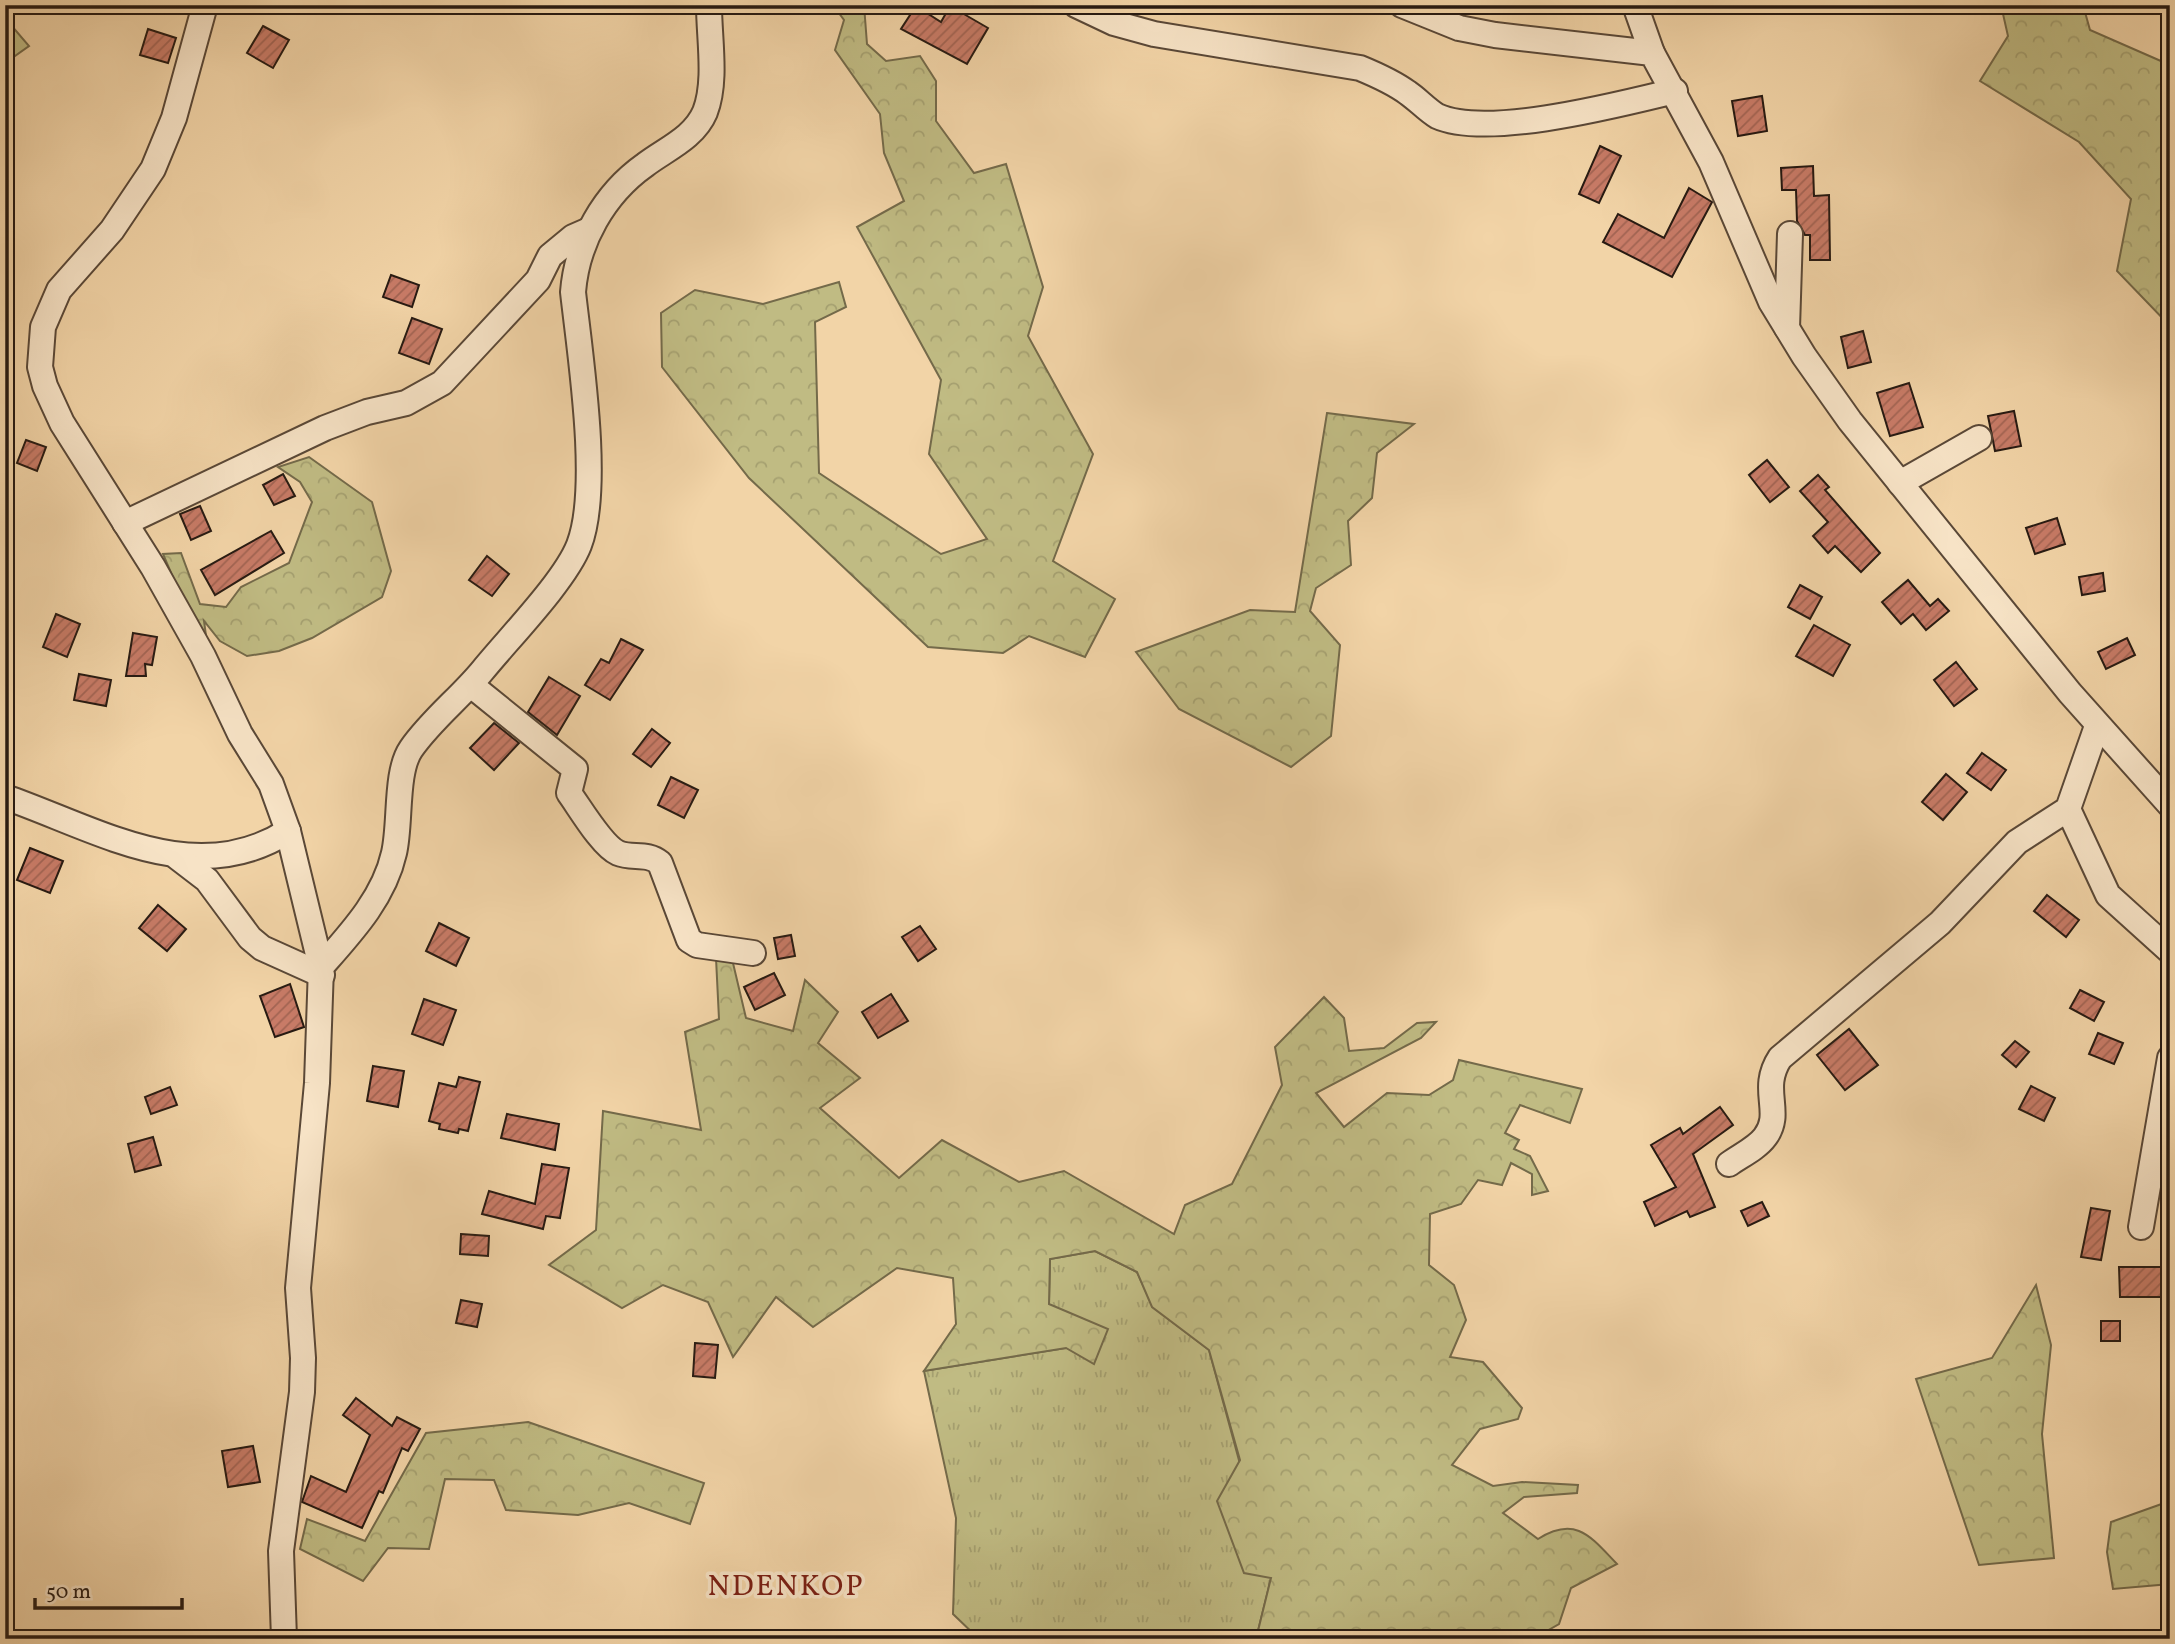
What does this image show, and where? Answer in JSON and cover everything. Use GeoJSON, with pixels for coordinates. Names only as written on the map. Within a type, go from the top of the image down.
{"type":"FeatureCollection","features":[{"type":"Feature","properties":{"kind":"street"},"geometry":{"type":"LineString","coordinates":[[205,5],[174,118],[153,169],[112,230],[59,290],[43,327],[40,367],[45,386],[62,423],[125,523],[203,656],[240,734],[271,784],[288,831],[321,971],[307,1214],[298,1288],[303,1358],[302,1392],[281,1551],[284,1639]]}},
{"type":"Feature","properties":{"kind":"street"},"geometry":{"type":"LineString","coordinates":[[321,971],[358,926],[386,878],[394,852],[404,771],[411,749],[471,685],[568,566],[580,542],[588,501],[587,454],[573,292],[575,270],[589,230],[620,185],[697,127],[705,111],[710,86],[709,5]]}},
{"type":"Feature","properties":{"kind":"street"},"geometry":{"type":"LineString","coordinates":[[1076,5],[1114,23],[1154,34],[1360,68],[1389,80],[1437,116],[1464,122],[1494,123],[1586,112],[1675,91]]}},
{"type":"Feature","properties":{"kind":"street"},"geometry":{"type":"LineString","coordinates":[[1402,5],[1459,28],[1495,35],[1652,53]]}},
{"type":"Feature","properties":{"kind":"street"},"geometry":{"type":"LineString","coordinates":[[1635,5],[1652,53],[1675,91],[1711,162],[1770,302],[1787,328],[1850,421],[2097,726],[2170,805]]}},
{"type":"Feature","properties":{"kind":"street"},"geometry":{"type":"LineString","coordinates":[[125,523],[324,428],[367,412],[406,402],[442,383],[526,295],[538,280],[550,256],[573,237],[589,230]]}},
{"type":"Feature","properties":{"kind":"street"},"geometry":{"type":"LineString","coordinates":[[1787,328],[1790,234]]}},
{"type":"Feature","properties":{"kind":"street"},"geometry":{"type":"LineString","coordinates":[[1900,483],[1979,438]]}},
{"type":"Feature","properties":{"kind":"street"},"geometry":{"type":"LineString","coordinates":[[471,685],[575,769],[569,793],[616,853],[644,855],[660,863],[689,940],[697,945],[753,953]]}},
{"type":"Feature","properties":{"kind":"street"},"geometry":{"type":"LineString","coordinates":[[1729,1164],[1764,1138],[1772,1123],[1770,1072],[1780,1058],[1930,932],[2017,842],[2068,809],[2097,726]]}},
{"type":"Feature","properties":{"kind":"street"},"geometry":{"type":"LineString","coordinates":[[5,797],[108,837],[177,857],[242,853],[264,847],[288,831]]}},
{"type":"Feature","properties":{"kind":"street"},"geometry":{"type":"LineString","coordinates":[[2068,809],[2108,895],[2170,951]]}},
{"type":"Feature","properties":{"kind":"street"},"geometry":{"type":"LineString","coordinates":[[177,857],[213,886],[250,939],[262,948],[321,971]]}},
{"type":"Feature","properties":{"kind":"street"},"geometry":{"type":"LineString","coordinates":[[2141,1227],[2170,1058]]}},
{"type":"Feature","properties":{"kind":"green space"},"geometry":{"type":"Polygon","coordinates":[[[833,5],[864,5],[867,44],[886,61],[920,56],[936,81],[936,121],[974,173],[1006,164],[1043,287],[1028,336],[1093,454],[1053,561],[1115,599],[1085,657],[1029,636],[1003,653],[928,647],[749,478],[662,367],[661,313],[695,290],[763,304],[839,282],[846,307],[815,322],[819,473],[941,554],[987,539],[929,454],[941,380],[857,227],[904,201],[884,153],[880,114],[835,50],[844,20],[833,5]]]}},
{"type":"Feature","properties":{"kind":"green space"},"geometry":{"type":"Polygon","coordinates":[[[2001,5],[2083,5],[2090,30],[2170,65],[2170,326],[2117,271],[2131,199],[2079,142],[1980,81],[2008,36],[2001,5]]]}},
{"type":"Feature","properties":{"kind":"green space"},"geometry":{"type":"Polygon","coordinates":[[[5,18],[29,46],[5,63],[5,18]]]}},
{"type":"Feature","properties":{"kind":"green space"},"geometry":{"type":"Polygon","coordinates":[[[1327,413],[1414,424],[1377,453],[1372,498],[1348,521],[1351,565],[1316,588],[1310,611],[1340,645],[1331,736],[1291,767],[1179,709],[1136,652],[1250,610],[1295,612],[1327,413]]]}},
{"type":"Feature","properties":{"kind":"green space"},"geometry":{"type":"Polygon","coordinates":[[[309,457],[372,502],[391,571],[382,597],[312,638],[279,651],[247,656],[220,641],[204,621],[207,643],[195,629],[163,554],[181,553],[200,604],[226,607],[241,587],[289,563],[312,502],[300,482],[278,467],[309,457]]]}},
{"type":"Feature","properties":{"kind":"green space"},"geometry":{"type":"Polygon","coordinates":[[[716,958],[733,963],[746,1018],[793,1031],[805,980],[838,1012],[818,1043],[860,1078],[820,1108],[899,1178],[942,1140],[1019,1182],[1064,1171],[1174,1234],[1185,1205],[1232,1184],[1282,1085],[1275,1047],[1324,997],[1344,1018],[1349,1051],[1384,1048],[1417,1023],[1436,1022],[1421,1038],[1316,1093],[1344,1127],[1387,1093],[1429,1095],[1453,1080],[1459,1060],[1582,1089],[1570,1123],[1520,1105],[1505,1133],[1519,1140],[1514,1149],[1530,1156],[1548,1191],[1532,1195],[1532,1174],[1511,1163],[1502,1185],[1478,1180],[1461,1204],[1430,1214],[1429,1265],[1454,1285],[1466,1320],[1450,1357],[1483,1362],[1522,1408],[1518,1419],[1480,1429],[1452,1465],[1493,1486],[1522,1482],[1578,1485],[1577,1493],[1524,1497],[1503,1513],[1538,1539],[1563,1529],[1582,1532],[1617,1564],[1571,1588],[1559,1624],[1545,1632],[1545,1639],[1256,1639],[1271,1578],[1244,1573],[1217,1501],[1240,1460],[1209,1350],[1152,1307],[1137,1272],[1095,1251],[1050,1259],[1049,1304],[1108,1329],[1094,1364],[1066,1348],[924,1371],[956,1324],[953,1278],[897,1268],[813,1327],[776,1297],[733,1357],[708,1302],[663,1285],[622,1308],[549,1265],[596,1230],[603,1111],[701,1130],[685,1032],[719,1019],[716,958]]]}},
{"type":"Feature","properties":{"kind":"green space"},"geometry":{"type":"Polygon","coordinates":[[[1095,1251],[1137,1272],[1153,1307],[1209,1350],[1271,1578],[1256,1639],[979,1639],[953,1614],[956,1518],[924,1371],[1066,1348],[1049,1304],[1050,1259],[1095,1251]]]}},
{"type":"Feature","properties":{"kind":"green space"},"geometry":{"type":"Polygon","coordinates":[[[2036,1285],[2051,1345],[2042,1434],[2054,1558],[1979,1565],[1916,1379],[1992,1358],[2036,1285]]]}},
{"type":"Feature","properties":{"kind":"green space"},"geometry":{"type":"Polygon","coordinates":[[[528,1422],[704,1483],[690,1524],[629,1503],[578,1515],[506,1510],[494,1480],[445,1479],[429,1549],[388,1548],[363,1581],[300,1549],[307,1519],[365,1541],[426,1433],[528,1422]]]}},
{"type":"Feature","properties":{"kind":"green space"},"geometry":{"type":"Polygon","coordinates":[[[2170,1501],[2170,1584],[2113,1589],[2107,1552],[2111,1522],[2170,1501]]]}},
{"type":"Feature","properties":{"kind":"building"},"geometry":{"type":"Polygon","coordinates":[[[916,6],[941,22],[950,6],[988,28],[967,64],[901,29],[916,6]]]}},
{"type":"Feature","properties":{"kind":"building"},"geometry":{"type":"Polygon","coordinates":[[[263,26],[289,40],[273,68],[247,53],[263,26]]]}},
{"type":"Feature","properties":{"kind":"building"},"geometry":{"type":"Polygon","coordinates":[[[148,29],[176,38],[168,63],[140,55],[148,29]]]}},
{"type":"Feature","properties":{"kind":"building"},"geometry":{"type":"Polygon","coordinates":[[[1762,96],[1767,131],[1738,136],[1732,101],[1762,96]]]}},
{"type":"Feature","properties":{"kind":"building"},"geometry":{"type":"Polygon","coordinates":[[[1600,146],[1621,156],[1599,203],[1579,194],[1600,146]]]}},
{"type":"Feature","properties":{"kind":"building"},"geometry":{"type":"Polygon","coordinates":[[[1813,166],[1814,196],[1829,195],[1830,260],[1810,260],[1810,235],[1805,235],[1797,221],[1796,190],[1782,190],[1781,168],[1813,166]]]}},
{"type":"Feature","properties":{"kind":"building"},"geometry":{"type":"Polygon","coordinates":[[[1689,188],[1712,202],[1672,277],[1603,242],[1618,214],[1664,238],[1689,188]]]}},
{"type":"Feature","properties":{"kind":"building"},"geometry":{"type":"Polygon","coordinates":[[[391,275],[419,285],[412,307],[383,297],[391,275]]]}},
{"type":"Feature","properties":{"kind":"building"},"geometry":{"type":"Polygon","coordinates":[[[412,318],[442,329],[429,364],[399,353],[412,318]]]}},
{"type":"Feature","properties":{"kind":"building"},"geometry":{"type":"Polygon","coordinates":[[[1863,331],[1871,362],[1848,368],[1841,337],[1863,331]]]}},
{"type":"Feature","properties":{"kind":"building"},"geometry":{"type":"Polygon","coordinates":[[[1909,383],[1923,427],[1890,436],[1877,393],[1909,383]]]}},
{"type":"Feature","properties":{"kind":"building"},"geometry":{"type":"Polygon","coordinates":[[[2014,411],[2021,446],[1995,451],[1988,416],[2014,411]]]}},
{"type":"Feature","properties":{"kind":"building"},"geometry":{"type":"Polygon","coordinates":[[[26,440],[46,447],[37,471],[17,463],[26,440]]]}},
{"type":"Feature","properties":{"kind":"building"},"geometry":{"type":"Polygon","coordinates":[[[1767,460],[1789,487],[1770,502],[1749,475],[1767,460]]]}},
{"type":"Feature","properties":{"kind":"building"},"geometry":{"type":"Polygon","coordinates":[[[283,474],[295,496],[274,505],[263,485],[283,474]]]}},
{"type":"Feature","properties":{"kind":"building"},"geometry":{"type":"Polygon","coordinates":[[[1818,475],[1829,487],[1825,490],[1880,553],[1861,572],[1835,546],[1828,553],[1813,536],[1828,522],[1800,491],[1818,475]]]}},
{"type":"Feature","properties":{"kind":"building"},"geometry":{"type":"Polygon","coordinates":[[[200,506],[211,531],[191,540],[180,514],[200,506]]]}},
{"type":"Feature","properties":{"kind":"building"},"geometry":{"type":"Polygon","coordinates":[[[2057,518],[2065,544],[2035,554],[2026,528],[2057,518]]]}},
{"type":"Feature","properties":{"kind":"building"},"geometry":{"type":"Polygon","coordinates":[[[271,531],[284,553],[215,595],[201,570],[271,531]]]}},
{"type":"Feature","properties":{"kind":"building"},"geometry":{"type":"Polygon","coordinates":[[[487,556],[509,574],[492,596],[469,580],[487,556]]]}},
{"type":"Feature","properties":{"kind":"building"},"geometry":{"type":"Polygon","coordinates":[[[2103,573],[2105,591],[2082,595],[2079,577],[2103,573]]]}},
{"type":"Feature","properties":{"kind":"building"},"geometry":{"type":"Polygon","coordinates":[[[1908,580],[1930,606],[1938,599],[1949,611],[1926,630],[1913,614],[1901,624],[1882,602],[1908,580]]]}},
{"type":"Feature","properties":{"kind":"building"},"geometry":{"type":"Polygon","coordinates":[[[1800,585],[1822,597],[1810,619],[1788,607],[1800,585]]]}},
{"type":"Feature","properties":{"kind":"building"},"geometry":{"type":"Polygon","coordinates":[[[56,614],[80,624],[67,657],[43,647],[56,614]]]}},
{"type":"Feature","properties":{"kind":"building"},"geometry":{"type":"Polygon","coordinates":[[[1814,625],[1850,645],[1833,676],[1796,656],[1814,625]]]}},
{"type":"Feature","properties":{"kind":"building"},"geometry":{"type":"Polygon","coordinates":[[[133,633],[157,637],[152,665],[145,664],[146,676],[126,676],[133,633]]]}},
{"type":"Feature","properties":{"kind":"building"},"geometry":{"type":"Polygon","coordinates":[[[2127,638],[2135,655],[2106,669],[2098,652],[2127,638]]]}},
{"type":"Feature","properties":{"kind":"building"},"geometry":{"type":"Polygon","coordinates":[[[621,639],[643,650],[610,700],[585,685],[601,659],[609,663],[621,639]]]}},
{"type":"Feature","properties":{"kind":"building"},"geometry":{"type":"Polygon","coordinates":[[[1956,662],[1977,689],[1954,706],[1934,680],[1956,662]]]}},
{"type":"Feature","properties":{"kind":"building"},"geometry":{"type":"Polygon","coordinates":[[[79,674],[111,680],[106,706],[74,700],[79,674]]]}},
{"type":"Feature","properties":{"kind":"building"},"geometry":{"type":"Polygon","coordinates":[[[549,677],[580,696],[557,735],[528,712],[549,677]]]}},
{"type":"Feature","properties":{"kind":"building"},"geometry":{"type":"Polygon","coordinates":[[[494,723],[519,743],[494,770],[470,748],[494,723]]]}},
{"type":"Feature","properties":{"kind":"building"},"geometry":{"type":"Polygon","coordinates":[[[652,729],[670,743],[651,767],[633,754],[652,729]]]}},
{"type":"Feature","properties":{"kind":"building"},"geometry":{"type":"Polygon","coordinates":[[[1982,753],[2006,770],[1991,790],[1967,773],[1982,753]]]}},
{"type":"Feature","properties":{"kind":"building"},"geometry":{"type":"Polygon","coordinates":[[[1946,774],[1967,792],[1943,820],[1922,802],[1946,774]]]}},
{"type":"Feature","properties":{"kind":"building"},"geometry":{"type":"Polygon","coordinates":[[[671,777],[698,790],[684,818],[658,805],[671,777]]]}},
{"type":"Feature","properties":{"kind":"building"},"geometry":{"type":"Polygon","coordinates":[[[30,848],[63,861],[50,893],[17,880],[30,848]]]}},
{"type":"Feature","properties":{"kind":"building"},"geometry":{"type":"Polygon","coordinates":[[[2047,895],[2079,920],[2066,937],[2034,911],[2047,895]]]}},
{"type":"Feature","properties":{"kind":"building"},"geometry":{"type":"Polygon","coordinates":[[[158,905],[186,929],[167,951],[139,928],[158,905]]]}},
{"type":"Feature","properties":{"kind":"building"},"geometry":{"type":"Polygon","coordinates":[[[439,923],[469,938],[456,966],[426,951],[439,923]]]}},
{"type":"Feature","properties":{"kind":"building"},"geometry":{"type":"Polygon","coordinates":[[[920,926],[936,949],[918,961],[902,937],[920,926]]]}},
{"type":"Feature","properties":{"kind":"building"},"geometry":{"type":"Polygon","coordinates":[[[791,935],[795,956],[778,959],[774,938],[791,935]]]}},
{"type":"Feature","properties":{"kind":"building"},"geometry":{"type":"Polygon","coordinates":[[[774,973],[785,995],[755,1010],[744,987],[774,973]]]}},
{"type":"Feature","properties":{"kind":"building"},"geometry":{"type":"Polygon","coordinates":[[[290,984],[304,1027],[275,1037],[260,996],[290,984]]]}},
{"type":"Feature","properties":{"kind":"building"},"geometry":{"type":"Polygon","coordinates":[[[2080,990],[2104,1002],[2094,1021],[2070,1008],[2080,990]]]}},
{"type":"Feature","properties":{"kind":"building"},"geometry":{"type":"Polygon","coordinates":[[[891,994],[908,1021],[878,1038],[862,1012],[891,994]]]}},
{"type":"Feature","properties":{"kind":"building"},"geometry":{"type":"Polygon","coordinates":[[[424,999],[456,1010],[443,1045],[412,1034],[424,999]]]}},
{"type":"Feature","properties":{"kind":"building"},"geometry":{"type":"Polygon","coordinates":[[[1849,1029],[1878,1065],[1845,1090],[1817,1055],[1849,1029]]]}},
{"type":"Feature","properties":{"kind":"building"},"geometry":{"type":"Polygon","coordinates":[[[2098,1033],[2123,1043],[2114,1064],[2089,1054],[2098,1033]]]}},
{"type":"Feature","properties":{"kind":"building"},"geometry":{"type":"Polygon","coordinates":[[[2015,1041],[2029,1052],[2016,1067],[2002,1055],[2015,1041]]]}},
{"type":"Feature","properties":{"kind":"building"},"geometry":{"type":"Polygon","coordinates":[[[373,1066],[404,1071],[398,1107],[367,1101],[373,1066]]]}},
{"type":"Feature","properties":{"kind":"building"},"geometry":{"type":"Polygon","coordinates":[[[459,1077],[480,1082],[468,1131],[459,1129],[458,1133],[439,1129],[440,1124],[429,1121],[439,1083],[456,1087],[459,1077]]]}},
{"type":"Feature","properties":{"kind":"building"},"geometry":{"type":"Polygon","coordinates":[[[2031,1086],[2055,1098],[2044,1121],[2019,1109],[2031,1086]]]}},
{"type":"Feature","properties":{"kind":"building"},"geometry":{"type":"Polygon","coordinates":[[[170,1087],[177,1105],[151,1114],[145,1097],[170,1087]]]}},
{"type":"Feature","properties":{"kind":"building"},"geometry":{"type":"Polygon","coordinates":[[[1720,1107],[1733,1125],[1693,1154],[1715,1207],[1690,1217],[1687,1211],[1655,1226],[1644,1202],[1676,1187],[1651,1145],[1680,1128],[1683,1134],[1720,1107]]]}},
{"type":"Feature","properties":{"kind":"building"},"geometry":{"type":"Polygon","coordinates":[[[507,1114],[559,1124],[555,1150],[501,1138],[507,1114]]]}},
{"type":"Feature","properties":{"kind":"building"},"geometry":{"type":"Polygon","coordinates":[[[153,1137],[161,1165],[135,1172],[128,1144],[153,1137]]]}},
{"type":"Feature","properties":{"kind":"building"},"geometry":{"type":"Polygon","coordinates":[[[542,1164],[569,1168],[560,1218],[546,1216],[543,1229],[482,1214],[489,1191],[535,1204],[542,1164]]]}},
{"type":"Feature","properties":{"kind":"building"},"geometry":{"type":"Polygon","coordinates":[[[1762,1202],[1769,1216],[1748,1226],[1741,1211],[1762,1202]]]}},
{"type":"Feature","properties":{"kind":"building"},"geometry":{"type":"Polygon","coordinates":[[[2091,1208],[2110,1211],[2101,1260],[2081,1257],[2091,1208]]]}},
{"type":"Feature","properties":{"kind":"building"},"geometry":{"type":"Polygon","coordinates":[[[461,1234],[489,1236],[488,1256],[460,1254],[461,1234]]]}},
{"type":"Feature","properties":{"kind":"building"},"geometry":{"type":"Polygon","coordinates":[[[2119,1267],[2163,1267],[2163,1297],[2120,1297],[2119,1267]]]}},
{"type":"Feature","properties":{"kind":"building"},"geometry":{"type":"Polygon","coordinates":[[[461,1300],[482,1304],[477,1327],[456,1323],[461,1300]]]}},
{"type":"Feature","properties":{"kind":"building"},"geometry":{"type":"Polygon","coordinates":[[[2101,1321],[2120,1321],[2120,1341],[2101,1341],[2101,1321]]]}},
{"type":"Feature","properties":{"kind":"building"},"geometry":{"type":"Polygon","coordinates":[[[695,1343],[718,1345],[715,1378],[693,1376],[695,1343]]]}},
{"type":"Feature","properties":{"kind":"building"},"geometry":{"type":"Polygon","coordinates":[[[356,1398],[392,1426],[397,1417],[420,1429],[408,1451],[402,1448],[383,1493],[379,1491],[362,1528],[302,1502],[311,1476],[346,1492],[370,1435],[343,1415],[356,1398]]]}},
{"type":"Feature","properties":{"kind":"building"},"geometry":{"type":"Polygon","coordinates":[[[253,1446],[260,1482],[228,1487],[222,1451],[253,1446]]]}},
{"type":"Feature","properties":{"kind":"district","name":"NDENKOP"},"geometry":{"type":"Point","coordinates":[786,1587]}}]}
